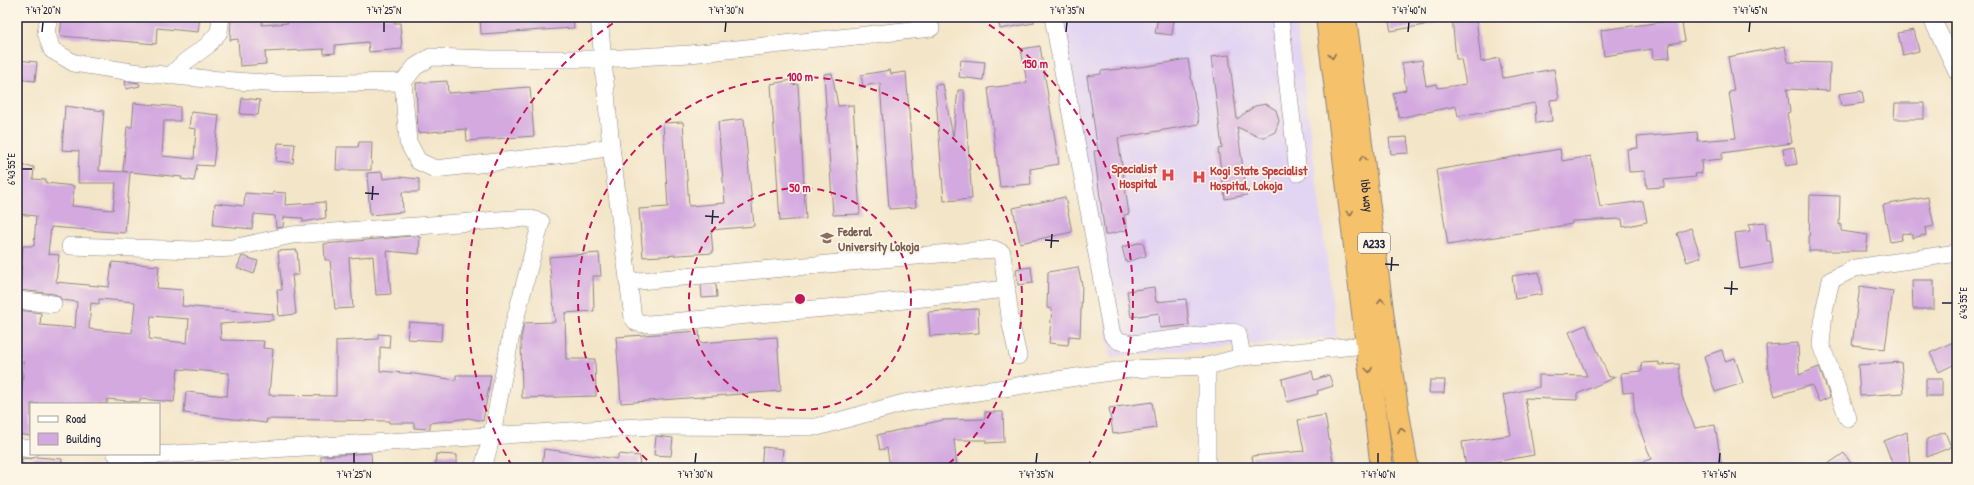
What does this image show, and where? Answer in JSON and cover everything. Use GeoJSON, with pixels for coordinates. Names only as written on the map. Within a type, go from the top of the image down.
{"type":"FeatureCollection","features":[{"type":"Feature","properties":{"kind":"highway","name":"A233"},"geometry":{"type":"LineString","coordinates":[[1328,17],[1366,345],[1382,468]]}},
{"type":"Feature","properties":{"kind":"highway","name":"Ibb way"},"geometry":{"type":"LineString","coordinates":[[1345,17],[1385,334],[1407,468]]}},
{"type":"Feature","properties":{"kind":"street"},"geometry":{"type":"LineString","coordinates":[[49,17],[46,32],[52,50],[74,63],[170,76],[281,84],[403,82]]}},
{"type":"Feature","properties":{"kind":"street"},"geometry":{"type":"LineString","coordinates":[[170,76],[186,61],[208,46],[219,32],[221,17]]}},
{"type":"Feature","properties":{"kind":"street"},"geometry":{"type":"LineString","coordinates":[[599,17],[611,147],[633,318],[637,323],[649,324],[858,305],[1006,289]]}},
{"type":"Feature","properties":{"kind":"street"},"geometry":{"type":"LineString","coordinates":[[1053,17],[1112,335],[1119,342],[1132,344],[1233,332],[1238,334],[1241,342],[1242,357]]}},
{"type":"Feature","properties":{"kind":"street"},"geometry":{"type":"LineString","coordinates":[[1280,17],[1298,173]]}},
{"type":"Feature","properties":{"kind":"street"},"geometry":{"type":"LineString","coordinates":[[1930,17],[1957,71]]}},
{"type":"Feature","properties":{"kind":"street"},"geometry":{"type":"LineString","coordinates":[[611,147],[575,153],[435,169],[418,160],[408,142],[403,82],[415,67],[431,57],[491,60],[603,59],[698,53],[931,28]]}},
{"type":"Feature","properties":{"kind":"street"},"geometry":{"type":"LineString","coordinates":[[70,246],[195,250],[233,248],[292,235],[527,218],[541,222],[510,335],[492,435],[484,468]]}},
{"type":"Feature","properties":{"kind":"street"},"geometry":{"type":"LineString","coordinates":[[628,282],[994,249],[1002,253],[1011,325],[1018,356]]}},
{"type":"Feature","properties":{"kind":"street"},"geometry":{"type":"LineString","coordinates":[[1848,418],[1821,345],[1824,311],[1831,280],[1855,268],[1957,252]]}},
{"type":"Feature","properties":{"kind":"street"},"geometry":{"type":"LineString","coordinates":[[17,300],[53,304]]}},
{"type":"Feature","properties":{"kind":"street"},"geometry":{"type":"LineString","coordinates":[[160,455],[654,426],[817,427],[904,403],[1130,369],[1207,366],[1242,357],[1366,345]]}},
{"type":"Feature","properties":{"kind":"street"},"geometry":{"type":"LineString","coordinates":[[1207,366],[1207,468]]}},
{"type":"Feature","properties":{"kind":"street"},"geometry":{"type":"LineString","coordinates":[[17,447],[30,449]]}},
{"type":"Feature","properties":{"kind":"shaded area","name":"Kogi State Specialist Hospital, Lokoja"},"geometry":{"type":"Polygon","coordinates":[[[1057,17],[1295,17],[1337,337],[1111,357],[1057,17]]]}},
{"type":"Feature","properties":{"kind":"building"},"geometry":{"type":"Polygon","coordinates":[[[62,17],[200,17],[198,32],[157,28],[156,44],[60,36],[62,17]]]}},
{"type":"Feature","properties":{"kind":"building"},"geometry":{"type":"Polygon","coordinates":[[[262,17],[262,25],[288,23],[288,17],[394,17],[395,23],[400,23],[402,49],[369,52],[368,42],[335,45],[335,53],[324,54],[324,49],[265,52],[266,64],[240,66],[238,39],[230,40],[231,20],[262,17]]]}},
{"type":"Feature","properties":{"kind":"building"},"geometry":{"type":"Polygon","coordinates":[[[480,17],[573,17],[574,28],[481,34],[480,17]]]}},
{"type":"Feature","properties":{"kind":"building"},"geometry":{"type":"Polygon","coordinates":[[[998,17],[1033,17],[1034,23],[1000,29],[998,17]]]}},
{"type":"Feature","properties":{"kind":"building"},"geometry":{"type":"Polygon","coordinates":[[[1158,17],[1174,19],[1172,35],[1155,33],[1158,17]]]}},
{"type":"Feature","properties":{"kind":"building"},"geometry":{"type":"Polygon","coordinates":[[[1388,17],[1434,17],[1435,23],[1391,31],[1388,17]]]}},
{"type":"Feature","properties":{"kind":"building"},"geometry":{"type":"Polygon","coordinates":[[[1452,17],[1476,17],[1481,62],[1499,58],[1503,78],[1554,69],[1559,99],[1550,100],[1552,121],[1536,123],[1535,103],[1458,116],[1456,106],[1399,118],[1393,93],[1406,90],[1402,63],[1422,60],[1426,86],[1437,84],[1438,88],[1466,84],[1461,59],[1456,59],[1452,17]]]}},
{"type":"Feature","properties":{"kind":"building"},"geometry":{"type":"Polygon","coordinates":[[[1663,17],[1681,17],[1685,41],[1669,44],[1670,58],[1653,59],[1652,49],[1604,56],[1601,30],[1663,22],[1663,17]]]}},
{"type":"Feature","properties":{"kind":"building"},"geometry":{"type":"Polygon","coordinates":[[[1914,30],[1919,51],[1903,55],[1898,33],[1914,30]]]}},
{"type":"Feature","properties":{"kind":"building"},"geometry":{"type":"Polygon","coordinates":[[[1040,46],[1059,164],[1030,169],[1031,184],[1000,187],[988,88],[1027,83],[1021,49],[1040,46]]]}},
{"type":"Feature","properties":{"kind":"building"},"geometry":{"type":"Polygon","coordinates":[[[1785,46],[1788,62],[1830,63],[1829,91],[1787,89],[1790,112],[1787,113],[1792,143],[1722,153],[1722,159],[1701,161],[1702,173],[1695,174],[1696,177],[1664,180],[1664,187],[1647,188],[1645,171],[1629,172],[1627,149],[1638,148],[1637,137],[1697,132],[1698,141],[1736,138],[1729,92],[1734,91],[1728,57],[1785,46]]]}},
{"type":"Feature","properties":{"kind":"building"},"geometry":{"type":"Polygon","coordinates":[[[1229,55],[1237,119],[1255,106],[1266,104],[1276,110],[1279,121],[1275,132],[1265,137],[1259,137],[1237,127],[1247,195],[1225,199],[1218,149],[1222,148],[1211,57],[1229,55]]]}},
{"type":"Feature","properties":{"kind":"building"},"geometry":{"type":"Polygon","coordinates":[[[1188,59],[1199,124],[1118,138],[1129,214],[1124,215],[1127,230],[1105,235],[1094,151],[1098,151],[1087,76],[1101,74],[1101,71],[1148,66],[1188,59]]]}},
{"type":"Feature","properties":{"kind":"building"},"geometry":{"type":"Polygon","coordinates":[[[17,60],[37,62],[35,81],[17,79],[17,60]]]}},
{"type":"Feature","properties":{"kind":"building"},"geometry":{"type":"Polygon","coordinates":[[[961,60],[985,62],[983,80],[959,77],[961,60]]]}},
{"type":"Feature","properties":{"kind":"building"},"geometry":{"type":"Polygon","coordinates":[[[890,70],[891,74],[906,72],[916,207],[889,209],[880,83],[863,86],[861,75],[890,70]]]}},
{"type":"Feature","properties":{"kind":"building"},"geometry":{"type":"Polygon","coordinates":[[[832,73],[838,106],[853,105],[860,214],[833,215],[824,74],[832,73]]]}},
{"type":"Feature","properties":{"kind":"building"},"geometry":{"type":"Polygon","coordinates":[[[792,80],[793,85],[798,84],[806,219],[780,221],[771,84],[792,80]]]}},
{"type":"Feature","properties":{"kind":"building"},"geometry":{"type":"Polygon","coordinates":[[[125,81],[139,83],[140,86],[126,89],[125,81]]]}},
{"type":"Feature","properties":{"kind":"building"},"geometry":{"type":"Polygon","coordinates":[[[447,81],[448,93],[530,87],[534,136],[467,141],[466,129],[418,133],[416,83],[447,81]]]}},
{"type":"Feature","properties":{"kind":"building"},"geometry":{"type":"Polygon","coordinates":[[[943,84],[953,137],[958,90],[964,90],[972,199],[944,201],[935,85],[943,84]]]}},
{"type":"Feature","properties":{"kind":"building"},"geometry":{"type":"Polygon","coordinates":[[[1862,91],[1864,103],[1841,106],[1839,94],[1862,91]]]}},
{"type":"Feature","properties":{"kind":"building"},"geometry":{"type":"Polygon","coordinates":[[[242,98],[260,100],[258,115],[240,114],[242,98]]]}},
{"type":"Feature","properties":{"kind":"building"},"geometry":{"type":"Polygon","coordinates":[[[134,103],[180,107],[180,121],[164,121],[162,156],[194,159],[196,129],[189,128],[191,112],[219,115],[213,166],[197,165],[194,181],[181,179],[182,177],[130,172],[125,233],[51,227],[48,254],[59,255],[56,282],[109,287],[112,262],[159,266],[157,288],[183,290],[182,306],[273,314],[273,320],[220,324],[221,340],[264,341],[263,348],[273,349],[269,395],[336,396],[336,341],[378,339],[378,334],[390,335],[389,348],[380,347],[380,371],[456,380],[456,375],[491,375],[483,421],[469,418],[430,423],[430,429],[414,428],[414,423],[389,423],[389,421],[267,419],[266,423],[184,413],[186,392],[227,396],[229,373],[178,369],[174,402],[140,399],[140,402],[107,399],[107,403],[30,403],[30,436],[17,434],[17,397],[21,397],[24,362],[17,361],[17,313],[19,310],[41,313],[40,325],[75,328],[77,302],[62,300],[59,296],[54,294],[20,290],[23,246],[34,246],[36,216],[17,214],[18,165],[34,167],[33,179],[46,180],[46,183],[74,186],[72,206],[113,210],[116,183],[78,183],[79,151],[62,150],[65,106],[104,111],[99,171],[128,172],[123,171],[127,127],[132,127],[134,103]],[[99,299],[99,304],[91,303],[89,329],[132,333],[135,302],[99,299]],[[151,316],[149,339],[187,343],[189,319],[151,316]]]}},
{"type":"Feature","properties":{"kind":"building"},"geometry":{"type":"Polygon","coordinates":[[[1895,103],[1924,103],[1924,119],[1894,119],[1895,103]]]}},
{"type":"Feature","properties":{"kind":"building"},"geometry":{"type":"Polygon","coordinates":[[[744,119],[754,226],[711,230],[713,253],[643,257],[639,209],[668,207],[663,123],[683,122],[689,206],[725,203],[718,122],[744,119]]]}},
{"type":"Feature","properties":{"kind":"building"},"geometry":{"type":"Polygon","coordinates":[[[1407,137],[1409,153],[1391,154],[1389,138],[1407,137]]]}},
{"type":"Feature","properties":{"kind":"building"},"geometry":{"type":"Polygon","coordinates":[[[359,142],[372,142],[371,170],[336,170],[337,147],[358,147],[359,142]]]}},
{"type":"Feature","properties":{"kind":"building"},"geometry":{"type":"Polygon","coordinates":[[[278,143],[295,144],[293,163],[276,161],[278,143]]]}},
{"type":"Feature","properties":{"kind":"building"},"geometry":{"type":"Polygon","coordinates":[[[1794,147],[1797,164],[1786,166],[1783,149],[1794,147]]]}},
{"type":"Feature","properties":{"kind":"building"},"geometry":{"type":"Polygon","coordinates":[[[1560,149],[1562,161],[1591,156],[1600,207],[1643,201],[1647,222],[1623,227],[1622,219],[1572,221],[1572,224],[1448,245],[1436,170],[1560,149]]]}},
{"type":"Feature","properties":{"kind":"building"},"geometry":{"type":"Polygon","coordinates":[[[382,172],[383,179],[400,177],[419,179],[419,192],[402,192],[403,212],[370,215],[367,173],[382,172]]]}},
{"type":"Feature","properties":{"kind":"building"},"geometry":{"type":"Polygon","coordinates":[[[273,192],[286,193],[285,205],[325,202],[326,218],[303,222],[303,218],[284,217],[283,227],[276,228],[275,216],[254,214],[252,229],[213,225],[215,203],[244,206],[245,193],[273,195],[273,192]]]}},
{"type":"Feature","properties":{"kind":"building"},"geometry":{"type":"Polygon","coordinates":[[[1810,195],[1840,196],[1839,225],[1841,224],[1841,231],[1868,235],[1866,251],[1809,251],[1810,195]]]}},
{"type":"Feature","properties":{"kind":"building"},"geometry":{"type":"Polygon","coordinates":[[[1065,197],[1072,232],[1020,243],[1013,208],[1065,197]]]}},
{"type":"Feature","properties":{"kind":"building"},"geometry":{"type":"Polygon","coordinates":[[[1928,197],[1934,226],[1925,228],[1926,235],[1912,238],[1912,234],[1902,233],[1901,240],[1890,242],[1883,205],[1928,197]]]}},
{"type":"Feature","properties":{"kind":"building"},"geometry":{"type":"Polygon","coordinates":[[[1765,222],[1767,241],[1770,241],[1773,263],[1740,269],[1735,233],[1750,231],[1749,224],[1765,222]]]}},
{"type":"Feature","properties":{"kind":"building"},"geometry":{"type":"Polygon","coordinates":[[[1691,228],[1701,257],[1687,262],[1677,233],[1691,228]]]}},
{"type":"Feature","properties":{"kind":"building"},"geometry":{"type":"Polygon","coordinates":[[[411,236],[420,237],[419,254],[387,251],[391,294],[376,295],[373,256],[349,258],[353,308],[335,309],[330,260],[325,260],[324,244],[411,236]]]}},
{"type":"Feature","properties":{"kind":"building"},"geometry":{"type":"Polygon","coordinates":[[[1143,242],[1146,256],[1126,262],[1122,247],[1143,242]]]}},
{"type":"Feature","properties":{"kind":"building"},"geometry":{"type":"Polygon","coordinates":[[[297,250],[299,275],[292,275],[296,314],[279,316],[277,290],[282,290],[278,251],[297,250]]]}},
{"type":"Feature","properties":{"kind":"building"},"geometry":{"type":"Polygon","coordinates":[[[599,253],[601,276],[593,276],[594,311],[565,313],[566,359],[595,359],[596,396],[522,398],[521,338],[524,323],[555,322],[549,257],[599,253]]]}},
{"type":"Feature","properties":{"kind":"building"},"geometry":{"type":"Polygon","coordinates":[[[242,256],[258,261],[254,274],[237,268],[242,256]]]}},
{"type":"Feature","properties":{"kind":"building"},"geometry":{"type":"Polygon","coordinates":[[[1031,267],[1033,283],[1018,285],[1016,269],[1031,267]]]}},
{"type":"Feature","properties":{"kind":"building"},"geometry":{"type":"Polygon","coordinates":[[[1078,267],[1082,285],[1080,337],[1069,336],[1068,345],[1049,343],[1052,309],[1047,308],[1048,272],[1078,267]]]}},
{"type":"Feature","properties":{"kind":"building"},"geometry":{"type":"Polygon","coordinates":[[[1539,272],[1542,294],[1515,299],[1512,276],[1539,272]]]}},
{"type":"Feature","properties":{"kind":"building"},"geometry":{"type":"Polygon","coordinates":[[[1912,280],[1934,280],[1934,309],[1913,309],[1912,280]]]}},
{"type":"Feature","properties":{"kind":"building"},"geometry":{"type":"Polygon","coordinates":[[[716,284],[717,297],[702,298],[701,285],[716,284]]]}},
{"type":"Feature","properties":{"kind":"building"},"geometry":{"type":"Polygon","coordinates":[[[1860,286],[1893,291],[1885,349],[1852,345],[1860,286]]]}},
{"type":"Feature","properties":{"kind":"building"},"geometry":{"type":"Polygon","coordinates":[[[1154,287],[1156,302],[1186,299],[1189,325],[1160,328],[1159,313],[1131,317],[1127,291],[1154,287]]]}},
{"type":"Feature","properties":{"kind":"building"},"geometry":{"type":"Polygon","coordinates":[[[978,309],[979,333],[930,336],[928,312],[978,309]]]}},
{"type":"Feature","properties":{"kind":"building"},"geometry":{"type":"Polygon","coordinates":[[[409,322],[442,324],[441,341],[407,339],[409,322]]]}},
{"type":"Feature","properties":{"kind":"building"},"geometry":{"type":"Polygon","coordinates":[[[1586,325],[1609,377],[1616,377],[1577,394],[1577,400],[1525,398],[1534,455],[1482,464],[1482,468],[1466,468],[1462,442],[1511,435],[1503,395],[1539,387],[1539,375],[1587,376],[1569,332],[1586,325]]]}},
{"type":"Feature","properties":{"kind":"building"},"geometry":{"type":"Polygon","coordinates":[[[699,331],[700,343],[777,337],[781,391],[621,403],[616,337],[699,331]]]}},
{"type":"Feature","properties":{"kind":"building"},"geometry":{"type":"Polygon","coordinates":[[[1957,340],[1957,363],[1939,372],[1930,353],[1957,340]]]}},
{"type":"Feature","properties":{"kind":"building"},"geometry":{"type":"Polygon","coordinates":[[[1798,343],[1799,375],[1819,367],[1830,397],[1819,402],[1812,385],[1775,396],[1768,371],[1766,345],[1798,343]]]}},
{"type":"Feature","properties":{"kind":"building"},"geometry":{"type":"Polygon","coordinates":[[[1722,350],[1725,361],[1735,358],[1743,383],[1715,392],[1704,356],[1722,350]]]}},
{"type":"Feature","properties":{"kind":"building"},"geometry":{"type":"Polygon","coordinates":[[[1659,362],[1659,365],[1679,364],[1682,396],[1695,428],[1715,425],[1722,468],[1630,468],[1630,466],[1651,459],[1635,416],[1633,392],[1623,393],[1621,373],[1642,371],[1641,363],[1659,362]]]}},
{"type":"Feature","properties":{"kind":"building"},"geometry":{"type":"Polygon","coordinates":[[[1901,362],[1904,393],[1860,396],[1858,365],[1901,362]]]}},
{"type":"Feature","properties":{"kind":"building"},"geometry":{"type":"Polygon","coordinates":[[[1312,371],[1314,380],[1329,375],[1333,386],[1317,391],[1318,394],[1287,402],[1282,379],[1312,371]]]}},
{"type":"Feature","properties":{"kind":"building"},"geometry":{"type":"Polygon","coordinates":[[[1926,379],[1942,379],[1942,396],[1926,396],[1926,379]]]}},
{"type":"Feature","properties":{"kind":"building"},"geometry":{"type":"Polygon","coordinates":[[[1430,380],[1445,380],[1444,393],[1429,393],[1430,380]]]}},
{"type":"Feature","properties":{"kind":"building"},"geometry":{"type":"Polygon","coordinates":[[[1152,402],[1156,428],[1113,434],[1109,408],[1152,402]]]}},
{"type":"Feature","properties":{"kind":"building"},"geometry":{"type":"Polygon","coordinates":[[[985,412],[1003,412],[1004,442],[986,443],[986,440],[954,440],[957,468],[890,468],[887,448],[880,450],[877,435],[943,420],[985,419],[985,412]]]}},
{"type":"Feature","properties":{"kind":"building"},"geometry":{"type":"Polygon","coordinates":[[[1325,415],[1334,468],[1254,468],[1252,456],[1304,451],[1298,420],[1325,415]]]}},
{"type":"Feature","properties":{"kind":"building"},"geometry":{"type":"Polygon","coordinates":[[[1907,432],[1910,468],[1894,468],[1884,441],[1907,432]]]}},
{"type":"Feature","properties":{"kind":"building"},"geometry":{"type":"Polygon","coordinates":[[[1945,432],[1951,447],[1927,457],[1927,439],[1945,432]]]}},
{"type":"Feature","properties":{"kind":"building"},"geometry":{"type":"Polygon","coordinates":[[[656,436],[673,438],[671,456],[654,455],[656,436]]]}},
{"type":"Feature","properties":{"kind":"building"},"geometry":{"type":"Polygon","coordinates":[[[763,447],[783,449],[781,468],[761,468],[763,447]]]}},
{"type":"Feature","properties":{"kind":"building"},"geometry":{"type":"Polygon","coordinates":[[[544,449],[618,459],[618,454],[640,456],[639,468],[542,468],[544,449]]]}},
{"type":"Feature","properties":{"kind":"building"},"geometry":{"type":"Polygon","coordinates":[[[371,453],[372,468],[321,468],[321,456],[371,453]]]}},
{"type":"Feature","properties":{"kind":"building"},"geometry":{"type":"Polygon","coordinates":[[[1844,453],[1854,468],[1822,468],[1844,453]]]}},
{"type":"Feature","properties":{"kind":"building"},"geometry":{"type":"Polygon","coordinates":[[[436,454],[457,455],[457,468],[435,467],[436,454]]]}},
{"type":"Feature","properties":{"kind":"building"},"geometry":{"type":"Polygon","coordinates":[[[36,457],[62,459],[61,468],[22,468],[22,458],[30,459],[36,457]]]}},
{"type":"Feature","properties":{"kind":"place","name":"Specialist Hospital"},"geometry":{"type":"Point","coordinates":[1168,175]}},
{"type":"Feature","properties":{"kind":"place","name":"Kogi State Specialist Hospital, Lokoja"},"geometry":{"type":"Point","coordinates":[1199,177]}},
{"type":"Feature","properties":{"kind":"place","name":"Federal University Lokoja"},"geometry":{"type":"Point","coordinates":[827,238]}}]}
